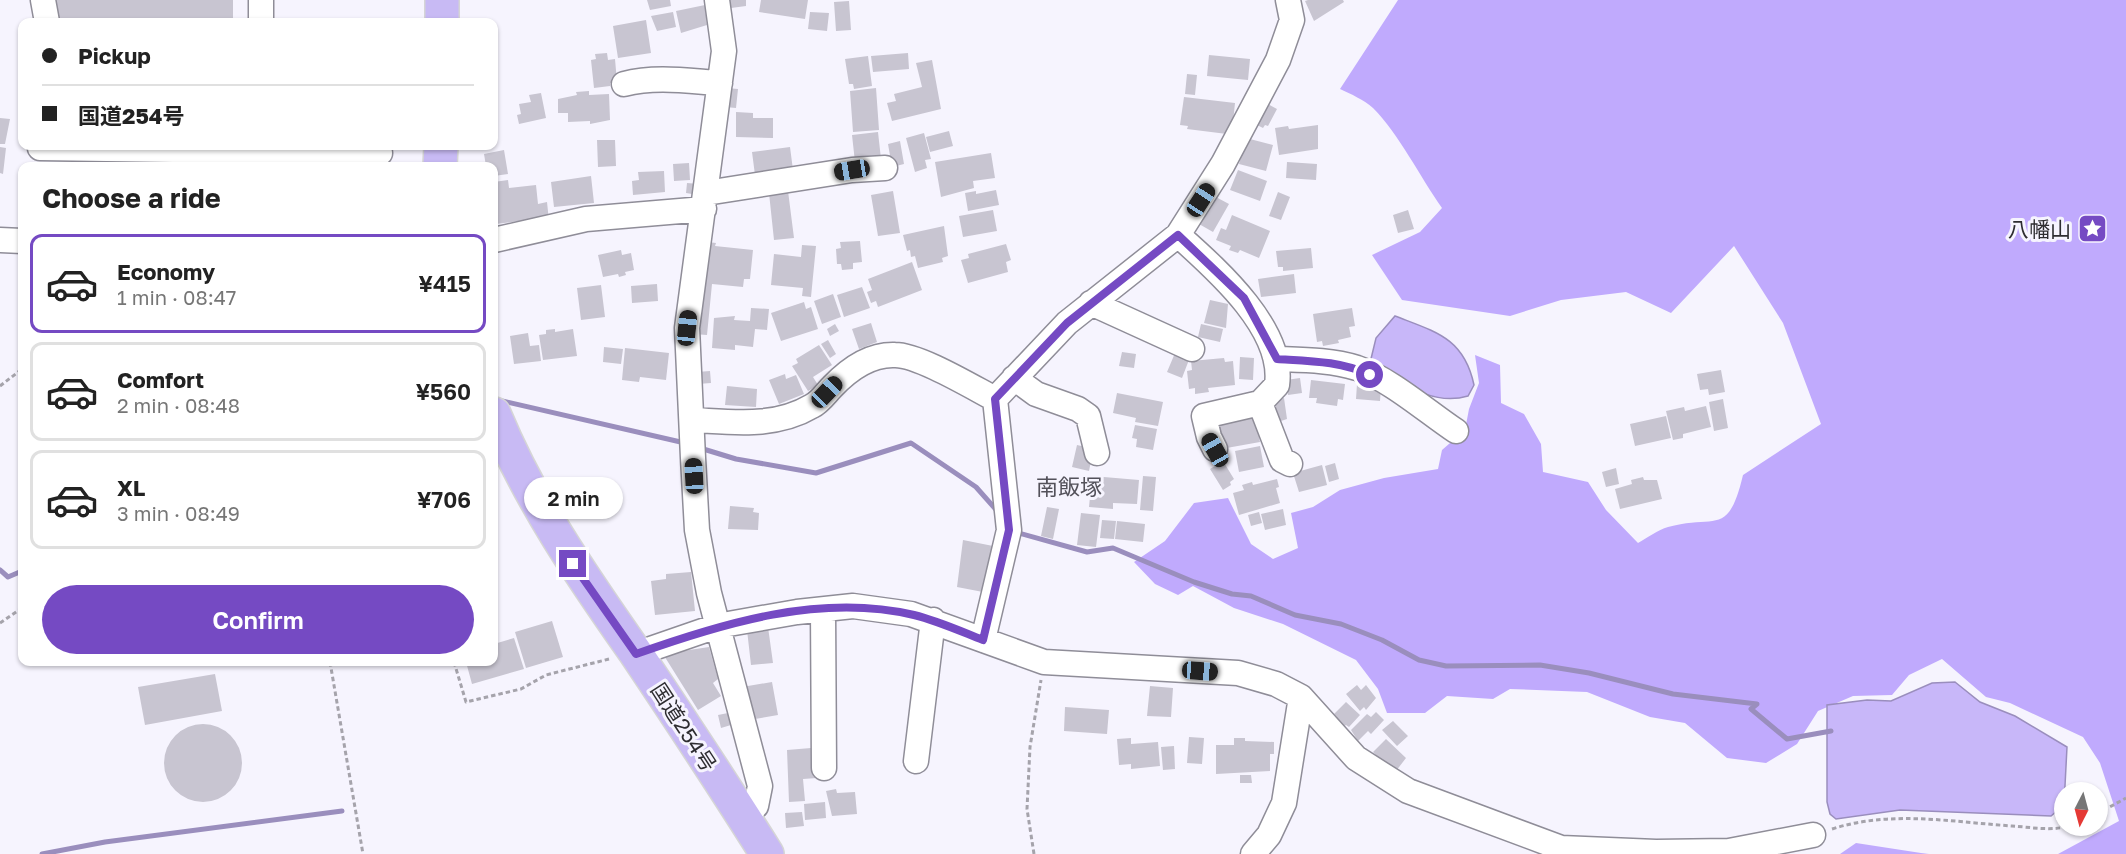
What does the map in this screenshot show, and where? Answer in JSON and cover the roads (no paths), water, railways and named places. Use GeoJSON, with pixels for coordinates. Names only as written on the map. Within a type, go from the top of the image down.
{"type":"FeatureCollection","features":[{"type":"Feature","properties":{"kind":"highway"},"geometry":{"type":"LineString","coordinates":[[442,0],[442,18]]}},
{"type":"Feature","properties":{"kind":"highway","name":"国道254号"},"geometry":{"type":"LineString","coordinates":[[498,422],[538,507],[573,564],[636,654],[767,854]]}},
{"type":"Feature","properties":{"kind":"street"},"geometry":{"type":"LineString","coordinates":[[43,0],[46,18]]}},
{"type":"Feature","properties":{"kind":"street"},"geometry":{"type":"LineString","coordinates":[[261,0],[261,18]]}},
{"type":"Feature","properties":{"kind":"street"},"geometry":{"type":"LineString","coordinates":[[717,0],[724,51],[687,328],[697,530],[717,626],[760,786],[756,806],[743,816]]}},
{"type":"Feature","properties":{"kind":"street"},"geometry":{"type":"LineString","coordinates":[[983,640],[1009,530],[995,399],[1067,323],[1178,235],[1223,164],[1278,60],[1292,20],[1288,0]]}},
{"type":"Feature","properties":{"kind":"street"},"geometry":{"type":"LineString","coordinates":[[624,84],[639,80],[720,83]]}},
{"type":"Feature","properties":{"kind":"street"},"geometry":{"type":"LineString","coordinates":[[40,153],[173,150]]}},
{"type":"Feature","properties":{"kind":"street"},"geometry":{"type":"LineString","coordinates":[[275,150],[337,159],[380,153]]}},
{"type":"Feature","properties":{"kind":"street"},"geometry":{"type":"LineString","coordinates":[[498,239],[586,219],[705,201],[852,170],[885,168]]}},
{"type":"Feature","properties":{"kind":"street"},"geometry":{"type":"LineString","coordinates":[[1178,235],[1244,298],[1277,359],[1277,385],[1260,403],[1204,416],[1215,450]]}},
{"type":"Feature","properties":{"kind":"street"},"geometry":{"type":"LineString","coordinates":[[0,240],[18,241]]}},
{"type":"Feature","properties":{"kind":"street"},"geometry":{"type":"LineString","coordinates":[[1091,303],[1192,349]]}},
{"type":"Feature","properties":{"kind":"street"},"geometry":{"type":"LineString","coordinates":[[692,420],[758,423],[778,420],[815,405],[838,380],[868,359],[880,355],[898,355],[920,362],[995,399]]}},
{"type":"Feature","properties":{"kind":"street"},"geometry":{"type":"LineString","coordinates":[[1277,359],[1322,361],[1357,369],[1383,380],[1456,430]]}},
{"type":"Feature","properties":{"kind":"street"},"geometry":{"type":"LineString","coordinates":[[1014,378],[1036,394],[1088,416],[1097,453]]}},
{"type":"Feature","properties":{"kind":"street"},"geometry":{"type":"LineString","coordinates":[[1260,403],[1282,460],[1290,464]]}},
{"type":"Feature","properties":{"kind":"street"},"geometry":{"type":"LineString","coordinates":[[636,654],[717,626],[853,606],[933,620],[1044,662],[1238,673],[1276,684],[1301,697],[1356,758],[1408,790],[1561,848],[1656,852],[1729,850],[1813,835]]}},
{"type":"Feature","properties":{"kind":"street"},"geometry":{"type":"LineString","coordinates":[[823,610],[824,768]]}},
{"type":"Feature","properties":{"kind":"street"},"geometry":{"type":"LineString","coordinates":[[916,761],[933,620]]}},
{"type":"Feature","properties":{"kind":"street"},"geometry":{"type":"LineString","coordinates":[[1253,854],[1269,835],[1284,803],[1301,697]]}},
{"type":"Feature","properties":{"kind":"waterway"},"geometry":{"type":"LineString","coordinates":[[498,400],[685,443]]}},
{"type":"Feature","properties":{"kind":"waterway"},"geometry":{"type":"LineString","coordinates":[[700,448],[736,459],[816,473],[911,443],[976,487],[999,513]]}},
{"type":"Feature","properties":{"kind":"waterway"},"geometry":{"type":"LineString","coordinates":[[1015,532],[1087,552],[1113,548],[1194,582],[1232,594],[1251,596],[1295,615],[1341,624],[1382,640],[1419,660],[1446,666],[1540,665],[1589,673],[1673,694],[1757,704],[1751,709],[1787,739],[1831,731]]}},
{"type":"Feature","properties":{"kind":"waterway"},"geometry":{"type":"LineString","coordinates":[[0,570],[8,577],[18,573]]}},
{"type":"Feature","properties":{"kind":"waterway"},"geometry":{"type":"LineString","coordinates":[[42,854],[105,842],[342,811]]}},
{"type":"Feature","properties":{"kind":"place","name":"八幡山"},"geometry":{"type":"Point","coordinates":[2092,229]}},
{"type":"Feature","properties":{"kind":"district","name":"南飯塚"},"geometry":{"type":"Point","coordinates":[1069,486]}}]}
